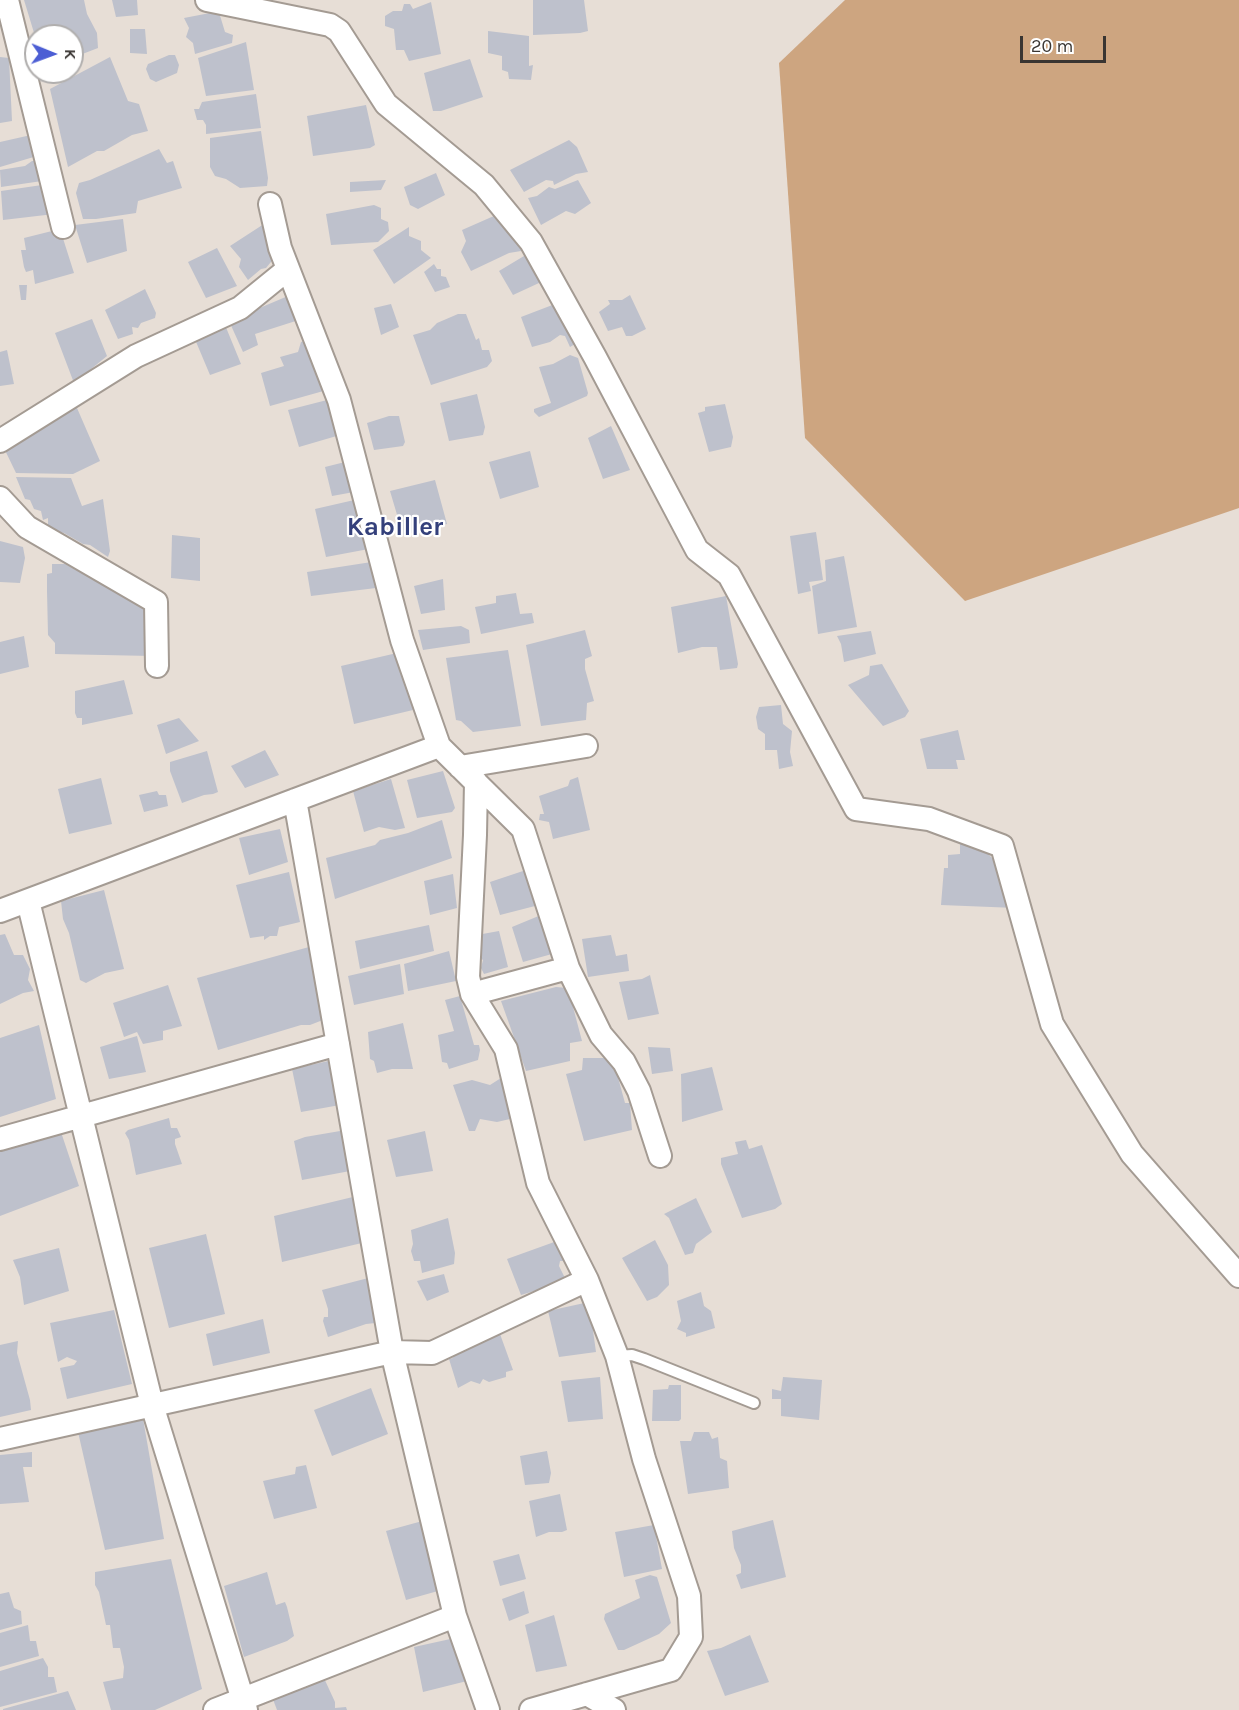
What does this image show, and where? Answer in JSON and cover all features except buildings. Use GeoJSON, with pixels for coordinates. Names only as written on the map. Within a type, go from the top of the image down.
{"type":"FeatureCollection","features":[{"type":"Feature","properties":{"kind":"street"},"geometry":{"type":"LineString","coordinates":[[7,0],[63,227]]}},
{"type":"Feature","properties":{"kind":"street"},"geometry":{"type":"LineString","coordinates":[[207,0],[330,25],[339,31],[386,104],[484,185],[531,242],[697,550],[729,575],[856,809],[929,819],[1002,846],[1052,1024],[1132,1154],[1239,1276]]}},
{"type":"Feature","properties":{"kind":"street"},"geometry":{"type":"LineString","coordinates":[[270,204],[280,248],[339,400],[402,640],[439,746],[523,829],[568,968],[601,1035],[624,1062],[639,1091],[660,1156]]}},
{"type":"Feature","properties":{"kind":"street"},"geometry":{"type":"LineString","coordinates":[[0,441],[136,356],[240,308],[288,269]]}},
{"type":"Feature","properties":{"kind":"street"},"geometry":{"type":"LineString","coordinates":[[0,498],[27,527],[156,602],[157,666]]}},
{"type":"Feature","properties":{"kind":"street"},"geometry":{"type":"LineString","coordinates":[[0,911],[439,746]]}},
{"type":"Feature","properties":{"kind":"street"},"geometry":{"type":"LineString","coordinates":[[468,774],[586,746]]}},
{"type":"Feature","properties":{"kind":"street"},"geometry":{"type":"LineString","coordinates":[[468,774],[468,978],[472,994],[506,1049],[538,1183],[587,1280],[617,1356],[644,1459],[689,1596],[691,1636],[671,1670],[531,1710]]}},
{"type":"Feature","properties":{"kind":"street"},"geometry":{"type":"LineString","coordinates":[[295,800],[392,1352],[455,1616],[488,1710]]}},
{"type":"Feature","properties":{"kind":"street"},"geometry":{"type":"LineString","coordinates":[[28,901],[152,1405],[244,1704]]}},
{"type":"Feature","properties":{"kind":"street"},"geometry":{"type":"LineString","coordinates":[[472,994],[568,968]]}},
{"type":"Feature","properties":{"kind":"street"},"geometry":{"type":"LineString","coordinates":[[0,1139],[338,1044]]}},
{"type":"Feature","properties":{"kind":"street"},"geometry":{"type":"LineString","coordinates":[[0,1439],[392,1352],[432,1353],[587,1280]]}},
{"type":"Feature","properties":{"kind":"street"},"geometry":{"type":"LineString","coordinates":[[215,1710],[244,1704],[455,1616]]}},
{"type":"Feature","properties":{"kind":"street"},"geometry":{"type":"LineString","coordinates":[[587,1694],[614,1710]]}},
{"type":"Feature","properties":{"kind":"lane"},"geometry":{"type":"LineString","coordinates":[[617,1356],[632,1355],[644,1359],[754,1403]]}},
{"type":"Feature","properties":{"kind":"shaded area"},"geometry":{"type":"Polygon","coordinates":[[[845,0],[1239,0],[1239,508],[965,601],[805,438],[779,63],[845,0]]]}},
{"type":"Feature","properties":{"kind":"district","name":"Kabiller"},"geometry":{"type":"Point","coordinates":[395,528]}}]}
